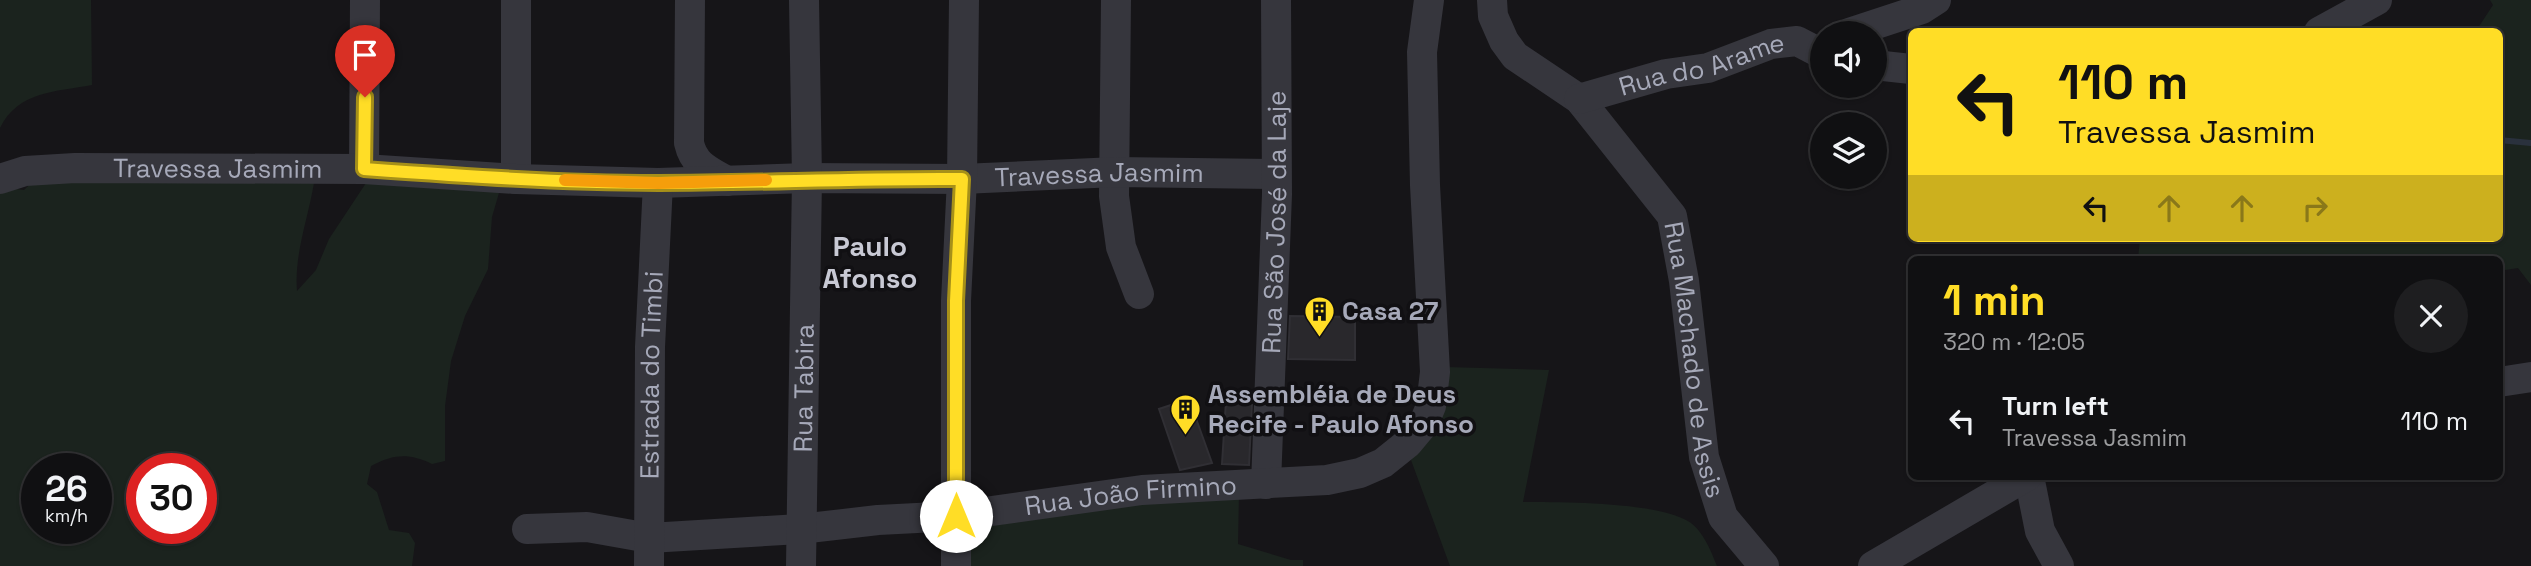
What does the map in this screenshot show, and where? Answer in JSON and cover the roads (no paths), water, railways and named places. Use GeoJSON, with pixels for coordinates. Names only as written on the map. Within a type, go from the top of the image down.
{"type":"FeatureCollection","features":[{"type":"Feature","properties":{"kind":"street"},"geometry":{"type":"LineString","coordinates":[[364,169],[365,0]]}},
{"type":"Feature","properties":{"kind":"street"},"geometry":{"type":"LineString","coordinates":[[516,0],[516,179]]}},
{"type":"Feature","properties":{"kind":"street"},"geometry":{"type":"LineString","coordinates":[[690,0],[689,143],[692,156],[699,165],[727,181]]}},
{"type":"Feature","properties":{"kind":"street","name":"Rua Tabira"},"geometry":{"type":"LineString","coordinates":[[801,566],[807,178],[804,0]]}},
{"type":"Feature","properties":{"kind":"street"},"geometry":{"type":"LineString","coordinates":[[956,566],[956,301],[962,179],[964,0]]}},
{"type":"Feature","properties":{"kind":"street"},"geometry":{"type":"LineString","coordinates":[[1116,0],[1116,222],[1139,294]]}},
{"type":"Feature","properties":{"kind":"street","name":"Rua São José da Laje"},"geometry":{"type":"LineString","coordinates":[[1266,484],[1275,174],[1276,0]]}},
{"type":"Feature","properties":{"kind":"street","name":"Rua João Firmino"},"geometry":{"type":"LineString","coordinates":[[527,529],[587,527],[649,552],[800,529],[878,520],[956,516],[1142,490],[1327,480],[1360,473],[1383,463],[1409,443],[1423,425],[1431,406],[1436,355],[1425,185],[1422,52],[1429,0]]}},
{"type":"Feature","properties":{"kind":"street","name":"Rua Machado de Assis"},"geometry":{"type":"LineString","coordinates":[[1492,0],[1493,16],[1504,41],[1515,56],[1579,99],[1672,216],[1684,281],[1704,457],[1723,517],[1764,566]]}},
{"type":"Feature","properties":{"kind":"street"},"geometry":{"type":"LineString","coordinates":[[1886,21],[1922,9],[1936,0]]}},
{"type":"Feature","properties":{"kind":"street"},"geometry":{"type":"LineString","coordinates":[[2326,28],[2377,0]]}},
{"type":"Feature","properties":{"kind":"street","name":"Rua do Arame"},"geometry":{"type":"LineString","coordinates":[[1579,99],[1666,74],[1717,65],[1771,44],[1797,41],[1810,45]]}},
{"type":"Feature","properties":{"kind":"street"},"geometry":{"type":"LineString","coordinates":[[1887,66],[1908,69]]}},
{"type":"Feature","properties":{"kind":"street","name":"Travessa Jasmim"},"geometry":{"type":"LineString","coordinates":[[0,179],[43,168],[364,169],[516,179],[658,183],[807,178],[962,179],[1116,172],[1275,174]]}},
{"type":"Feature","properties":{"kind":"street","name":"Estrada do Timbi"},"geometry":{"type":"LineString","coordinates":[[649,552],[650,347],[658,183]]}},
{"type":"Feature","properties":{"kind":"street"},"geometry":{"type":"LineString","coordinates":[[2503,381],[2531,377]]}},
{"type":"Feature","properties":{"kind":"street"},"geometry":{"type":"LineString","coordinates":[[1872,566],[2021,480]]}},
{"type":"Feature","properties":{"kind":"street"},"geometry":{"type":"LineString","coordinates":[[2029,480],[2040,531],[2059,566]]}},
{"type":"Feature","properties":{"kind":"waterway"},"geometry":{"type":"LineString","coordinates":[[2503,140],[2531,143]]}},
{"type":"Feature","properties":{"kind":"place","name":"Casa 27"},"geometry":{"type":"Point","coordinates":[1319,338]}},
{"type":"Feature","properties":{"kind":"place","name":"Assembléia de Deus Recife - Paulo Afonso"},"geometry":{"type":"Point","coordinates":[1185,436]}},
{"type":"Feature","properties":{"kind":"district","name":"Paulo Afonso"},"geometry":{"type":"Point","coordinates":[870,262]}}]}
